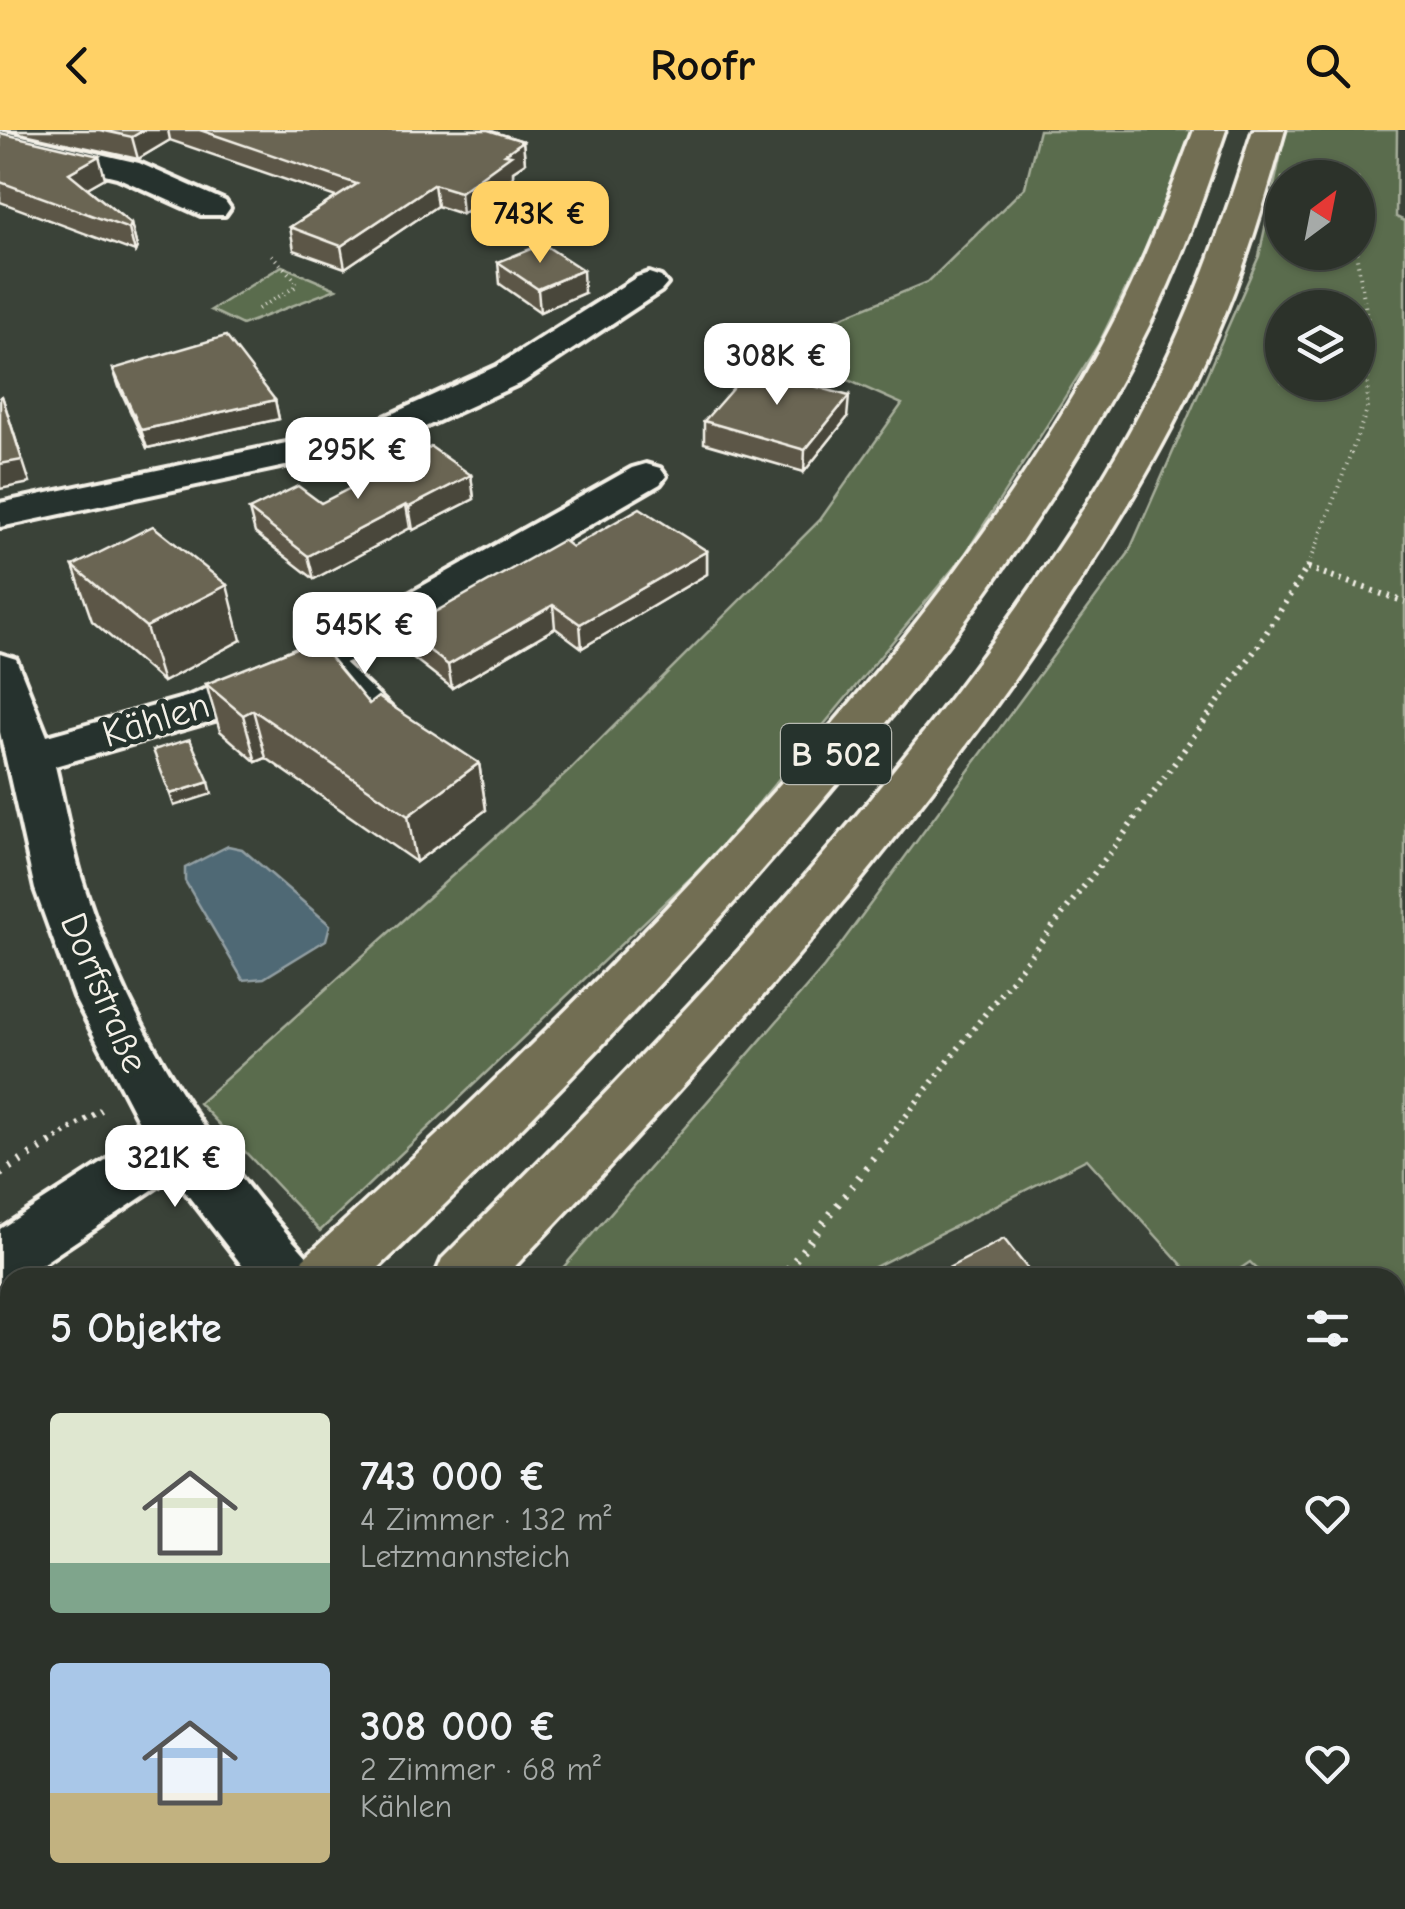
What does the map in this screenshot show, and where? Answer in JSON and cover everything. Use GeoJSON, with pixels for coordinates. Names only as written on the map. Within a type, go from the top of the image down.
{"type":"FeatureCollection","features":[{"type":"Feature","properties":{"kind":"highway","name":"B 502"},"geometry":{"type":"LineString","coordinates":[[336,1268],[538,1075],[683,926],[906,668],[1002,537],[1080,421],[1157,272],[1210,130]]}},
{"type":"Feature","properties":{"kind":"highway","name":"B 502"},"geometry":{"type":"LineString","coordinates":[[474,1268],[616,1124],[776,947],[905,792],[1076,557],[1184,361],[1216,291],[1269,130]]}},
{"type":"Feature","properties":{"kind":"street"},"geometry":{"type":"LineString","coordinates":[[0,140],[128,170],[214,208]]}},
{"type":"Feature","properties":{"kind":"street"},"geometry":{"type":"LineString","coordinates":[[0,515],[374,436],[510,374],[648,284]]}},
{"type":"Feature","properties":{"kind":"street","name":"Kählen"},"geometry":{"type":"LineString","coordinates":[[32,756],[206,706],[366,638],[646,476]]}},
{"type":"Feature","properties":{"kind":"street","name":"Dorfstraße"},"geometry":{"type":"LineString","coordinates":[[0,669],[32,756],[60,888],[115,1032],[178,1143],[240,1224],[280,1268]]}},
{"type":"Feature","properties":{"kind":"street"},"geometry":{"type":"LineString","coordinates":[[0,1260],[178,1143]]}},
{"type":"Feature","properties":{"kind":"lane"},"geometry":{"type":"LineString","coordinates":[[323,656],[377,711],[414,736]]}},
{"type":"Feature","properties":{"kind":"path"},"geometry":{"type":"LineString","coordinates":[[258,309],[296,287],[296,280],[270,252]]}},
{"type":"Feature","properties":{"kind":"path"},"geometry":{"type":"LineString","coordinates":[[789,1268],[1119,841],[1258,646],[1308,568],[1368,410],[1369,328],[1359,270]]}},
{"type":"Feature","properties":{"kind":"path"},"geometry":{"type":"LineString","coordinates":[[1308,568],[1405,602]]}},
{"type":"Feature","properties":{"kind":"path"},"geometry":{"type":"LineString","coordinates":[[0,1174],[142,1084]]}},
{"type":"Feature","properties":{"kind":"green space"},"geometry":{"type":"Polygon","coordinates":[[[1039,130],[1192,130],[1169,201],[1098,345],[966,553],[720,850],[320,1231],[199,1103],[570,770],[820,520],[902,404],[807,362],[781,342],[928,282],[1025,187],[1039,130]]]}},
{"type":"Feature","properties":{"kind":"green space"},"geometry":{"type":"Polygon","coordinates":[[[1286,130],[1397,130],[1396,217],[1405,221],[1405,1268],[1256,1268],[1250,1262],[1241,1268],[1185,1268],[1087,1159],[873,1268],[563,1268],[824,967],[1128,554],[1259,256],[1265,228],[1265,270],[1375,270],[1375,160],[1280,160],[1286,130]]]}},
{"type":"Feature","properties":{"kind":"green space"},"geometry":{"type":"Polygon","coordinates":[[[282,266],[336,289],[242,325],[211,310],[282,266]]]}},
{"type":"Feature","properties":{"kind":"water"},"geometry":{"type":"Polygon","coordinates":[[[228,846],[242,849],[330,925],[326,940],[264,978],[243,980],[185,881],[185,868],[228,846]]]}},
{"type":"Feature","properties":{"kind":"building"},"geometry":{"type":"Polygon","coordinates":[[[100,130],[144,130],[132,137],[100,130]]]}},
{"type":"Feature","properties":{"kind":"building"},"geometry":{"type":"Polygon","coordinates":[[[200,130],[488,130],[523,141],[505,154],[511,155],[460,192],[434,184],[341,246],[290,227],[357,184],[200,130]]]}},
{"type":"Feature","properties":{"kind":"building"},"geometry":{"type":"Polygon","coordinates":[[[0,133],[99,156],[69,173],[131,224],[129,229],[0,182],[0,133]]]}},
{"type":"Feature","properties":{"kind":"building"},"geometry":{"type":"Polygon","coordinates":[[[543,244],[583,270],[538,289],[498,262],[543,244]]]}},
{"type":"Feature","properties":{"kind":"building"},"geometry":{"type":"Polygon","coordinates":[[[226,336],[275,400],[141,430],[113,369],[226,336]]]}},
{"type":"Feature","properties":{"kind":"building"},"geometry":{"type":"Polygon","coordinates":[[[754,364],[782,377],[849,396],[805,450],[704,421],[754,364]]]}},
{"type":"Feature","properties":{"kind":"building"},"geometry":{"type":"Polygon","coordinates":[[[0,397],[22,460],[0,464],[0,397]]]}},
{"type":"Feature","properties":{"kind":"building"},"geometry":{"type":"Polygon","coordinates":[[[431,447],[471,475],[308,556],[249,510],[298,486],[321,503],[431,447]]]}},
{"type":"Feature","properties":{"kind":"building"},"geometry":{"type":"Polygon","coordinates":[[[640,508],[707,551],[580,624],[553,605],[448,665],[403,630],[563,540],[572,547],[640,508]]]}},
{"type":"Feature","properties":{"kind":"building"},"geometry":{"type":"Polygon","coordinates":[[[153,526],[227,585],[146,627],[73,566],[153,526]]]}},
{"type":"Feature","properties":{"kind":"building"},"geometry":{"type":"Polygon","coordinates":[[[316,640],[369,704],[378,697],[479,763],[408,816],[253,710],[243,715],[206,684],[316,640]]]}},
{"type":"Feature","properties":{"kind":"building"},"geometry":{"type":"Polygon","coordinates":[[[190,739],[209,782],[170,794],[153,750],[190,739]]]}},
{"type":"Feature","properties":{"kind":"building"},"geometry":{"type":"Polygon","coordinates":[[[1004,1239],[1027,1268],[948,1268],[1004,1239]]]}}]}
